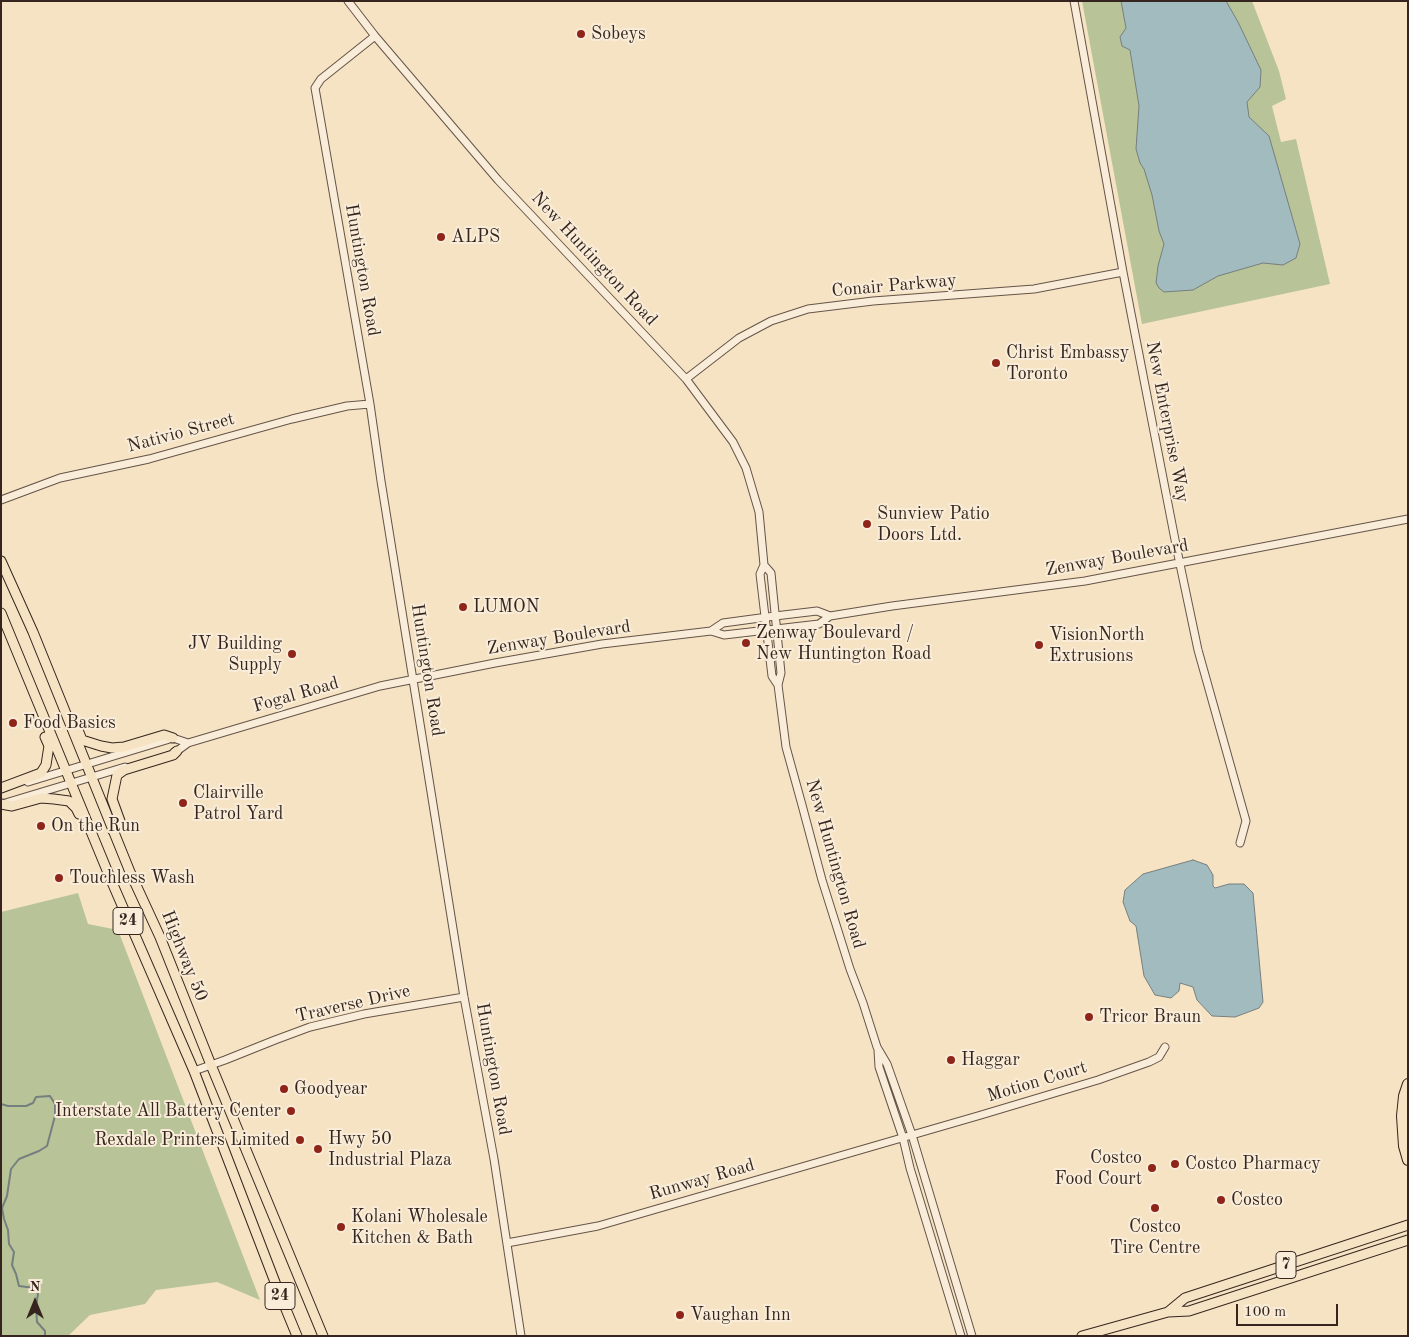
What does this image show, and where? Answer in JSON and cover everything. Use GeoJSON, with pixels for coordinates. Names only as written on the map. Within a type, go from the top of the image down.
{"type":"FeatureCollection","features":[{"type":"Feature","properties":{"kind":"highway"},"geometry":{"type":"LineString","coordinates":[[1408,1084],[1404,1096],[1402,1116],[1404,1146],[1408,1160]]}},
{"type":"Feature","properties":{"kind":"main road","name":"Highway 50"},"geometry":{"type":"LineString","coordinates":[[1,561],[33,632],[86,765],[160,937],[323,1336]]}},
{"type":"Feature","properties":{"kind":"main road","name":"Highway 50"},"geometry":{"type":"LineString","coordinates":[[1,613],[92,836],[194,1071],[297,1336]]}},
{"type":"Feature","properties":{"kind":"main road"},"geometry":{"type":"LineString","coordinates":[[1,789],[41,773],[46,765],[49,746],[35,713],[30,685]]}},
{"type":"Feature","properties":{"kind":"main road"},"geometry":{"type":"LineString","coordinates":[[59,699],[67,704],[82,740],[101,746],[118,748],[164,736],[174,738]]}},
{"type":"Feature","properties":{"kind":"main road"},"geometry":{"type":"LineString","coordinates":[[114,831],[120,821],[112,799],[117,775],[124,770],[173,755],[177,751]]}},
{"type":"Feature","properties":{"kind":"main road"},"geometry":{"type":"LineString","coordinates":[[1,804],[12,806],[41,798],[69,801],[76,808],[92,836]]}},
{"type":"Feature","properties":{"kind":"main road","name":"7"},"geometry":{"type":"LineString","coordinates":[[1168,1312],[1185,1298],[1408,1225]]}},
{"type":"Feature","properties":{"kind":"main road","name":"7"},"geometry":{"type":"LineString","coordinates":[[1082,1336],[1168,1312],[1189,1311],[1408,1240]]}},
{"type":"Feature","properties":{"kind":"street","name":"New Huntington Road"},"geometry":{"type":"LineString","coordinates":[[348,1],[375,36],[498,180],[686,380],[733,442],[744,465],[758,512],[764,565],[760,574],[772,676],[778,685]]}},
{"type":"Feature","properties":{"kind":"street","name":"New Enterprise Way"},"geometry":{"type":"LineString","coordinates":[[1074,1],[1123,272],[1198,650],[1246,821],[1240,843]]}},
{"type":"Feature","properties":{"kind":"street","name":"Huntington Road"},"geometry":{"type":"LineString","coordinates":[[375,36],[321,79],[315,88],[370,404],[464,997],[494,1159],[522,1336]]}},
{"type":"Feature","properties":{"kind":"street","name":"Conair Parkway"},"geometry":{"type":"LineString","coordinates":[[686,380],[739,338],[771,321],[808,309],[873,301],[1034,289],[1123,272]]}},
{"type":"Feature","properties":{"kind":"street","name":"Nativio Street"},"geometry":{"type":"LineString","coordinates":[[1,500],[60,478],[149,459],[292,419],[347,406],[370,404]]}},
{"type":"Feature","properties":{"kind":"street","name":"Zenway Boulevard"},"geometry":{"type":"LineString","coordinates":[[413,679],[602,644],[711,631],[724,635],[820,624],[830,616],[1085,581],[1408,520]]}},
{"type":"Feature","properties":{"kind":"street","name":"New Huntington Road"},"geometry":{"type":"LineString","coordinates":[[764,565],[771,573],[781,673],[778,685],[786,747],[847,962],[877,1047],[887,1064],[912,1135],[972,1336]]}},
{"type":"Feature","properties":{"kind":"street","name":"Zenway Boulevard"},"geometry":{"type":"LineString","coordinates":[[711,631],[723,623],[775,616],[817,611],[830,616]]}},
{"type":"Feature","properties":{"kind":"street","name":"Fogal Road"},"geometry":{"type":"LineString","coordinates":[[1,804],[177,751],[188,743],[380,686],[413,679]]}},
{"type":"Feature","properties":{"kind":"street"},"geometry":{"type":"LineString","coordinates":[[1,789],[174,738],[188,743]]}},
{"type":"Feature","properties":{"kind":"street","name":"Traverse Drive"},"geometry":{"type":"LineString","coordinates":[[194,1071],[318,1024],[464,997]]}},
{"type":"Feature","properties":{"kind":"street","name":"New Huntington Road"},"geometry":{"type":"LineString","coordinates":[[877,1047],[879,1067],[903,1138],[910,1168],[961,1336]]}},
{"type":"Feature","properties":{"kind":"street","name":"Motion Court"},"geometry":{"type":"LineString","coordinates":[[903,1138],[1136,1066],[1159,1057],[1165,1047]]}},
{"type":"Feature","properties":{"kind":"street","name":"Runway Road"},"geometry":{"type":"LineString","coordinates":[[507,1243],[598,1226],[903,1138]]}},
{"type":"Feature","properties":{"kind":"green space"},"geometry":{"type":"Polygon","coordinates":[[[1082,1],[1252,1],[1279,71],[1286,99],[1272,106],[1281,142],[1296,139],[1330,284],[1142,324],[1082,1]]]}},
{"type":"Feature","properties":{"kind":"green space"},"geometry":{"type":"Polygon","coordinates":[[[78,893],[88,924],[118,930],[260,1300],[217,1282],[156,1290],[145,1304],[90,1315],[68,1336],[1,1336],[1,912],[78,893]]]}},
{"type":"Feature","properties":{"kind":"water"},"geometry":{"type":"Polygon","coordinates":[[[1121,1],[1226,1],[1261,70],[1260,87],[1247,102],[1249,117],[1269,136],[1300,244],[1296,258],[1283,265],[1263,263],[1218,276],[1193,290],[1164,292],[1159,288],[1156,283],[1164,244],[1159,231],[1152,195],[1136,149],[1139,106],[1130,50],[1122,46],[1120,37],[1126,28],[1121,1]]]}},
{"type":"Feature","properties":{"kind":"water"},"geometry":{"type":"Polygon","coordinates":[[[1193,860],[1207,865],[1213,875],[1213,886],[1215,888],[1229,884],[1244,884],[1253,893],[1263,1002],[1259,1008],[1235,1017],[1212,1016],[1197,1000],[1193,987],[1180,983],[1179,991],[1171,998],[1155,995],[1144,976],[1136,926],[1130,921],[1123,902],[1125,890],[1143,874],[1193,860]]]}},
{"type":"Feature","properties":{"kind":"waterway"},"geometry":{"type":"LineString","coordinates":[[1,1104],[26,1106],[33,1103],[36,1097],[50,1096],[55,1104],[55,1116],[47,1146],[19,1159],[11,1169],[7,1196],[2,1208],[8,1230],[9,1244],[14,1252],[12,1265],[19,1286],[35,1288],[38,1294],[36,1306],[37,1322],[45,1331],[45,1336]]}},
{"type":"Feature","properties":{"kind":"place","name":"Sobeys"},"geometry":{"type":"Point","coordinates":[581,34]}},
{"type":"Feature","properties":{"kind":"place","name":"ALPS"},"geometry":{"type":"Point","coordinates":[441,237]}},
{"type":"Feature","properties":{"kind":"place","name":"Christ Embassy Toronto"},"geometry":{"type":"Point","coordinates":[996,363]}},
{"type":"Feature","properties":{"kind":"place","name":"Sunview Patio Doors Ltd."},"geometry":{"type":"Point","coordinates":[867,524]}},
{"type":"Feature","properties":{"kind":"place","name":"LUMON"},"geometry":{"type":"Point","coordinates":[463,607]}},
{"type":"Feature","properties":{"kind":"place","name":"Zenway Boulevard / New Huntington Road"},"geometry":{"type":"Point","coordinates":[746,643]}},
{"type":"Feature","properties":{"kind":"place","name":"VisionNorth Extrusions"},"geometry":{"type":"Point","coordinates":[1039,645]}},
{"type":"Feature","properties":{"kind":"place","name":"JV Building Supply"},"geometry":{"type":"Point","coordinates":[292,654]}},
{"type":"Feature","properties":{"kind":"place","name":"Food Basics"},"geometry":{"type":"Point","coordinates":[13,723]}},
{"type":"Feature","properties":{"kind":"place","name":"Clairville Patrol Yard"},"geometry":{"type":"Point","coordinates":[183,803]}},
{"type":"Feature","properties":{"kind":"place","name":"On the Run"},"geometry":{"type":"Point","coordinates":[41,826]}},
{"type":"Feature","properties":{"kind":"place","name":"Touchless Wash"},"geometry":{"type":"Point","coordinates":[59,878]}},
{"type":"Feature","properties":{"kind":"place","name":"Tricor Braun"},"geometry":{"type":"Point","coordinates":[1089,1017]}},
{"type":"Feature","properties":{"kind":"place","name":"Haggar"},"geometry":{"type":"Point","coordinates":[951,1060]}},
{"type":"Feature","properties":{"kind":"place","name":"Goodyear"},"geometry":{"type":"Point","coordinates":[284,1089]}},
{"type":"Feature","properties":{"kind":"place","name":"Interstate All Battery Center"},"geometry":{"type":"Point","coordinates":[291,1111]}},
{"type":"Feature","properties":{"kind":"place","name":"Rexdale Printers Limited"},"geometry":{"type":"Point","coordinates":[300,1140]}},
{"type":"Feature","properties":{"kind":"place","name":"Hwy 50 Industrial Plaza"},"geometry":{"type":"Point","coordinates":[318,1149]}},
{"type":"Feature","properties":{"kind":"place","name":"Costco Pharmacy"},"geometry":{"type":"Point","coordinates":[1175,1164]}},
{"type":"Feature","properties":{"kind":"place","name":"Costco Food Court"},"geometry":{"type":"Point","coordinates":[1152,1168]}},
{"type":"Feature","properties":{"kind":"place","name":"Costco"},"geometry":{"type":"Point","coordinates":[1221,1200]}},
{"type":"Feature","properties":{"kind":"place","name":"Costco Tire Centre"},"geometry":{"type":"Point","coordinates":[1155,1208]}},
{"type":"Feature","properties":{"kind":"place","name":"Kolani Wholesale Kitchen & Bath"},"geometry":{"type":"Point","coordinates":[341,1227]}},
{"type":"Feature","properties":{"kind":"place","name":"Vaughan Inn"},"geometry":{"type":"Point","coordinates":[680,1315]}}]}
